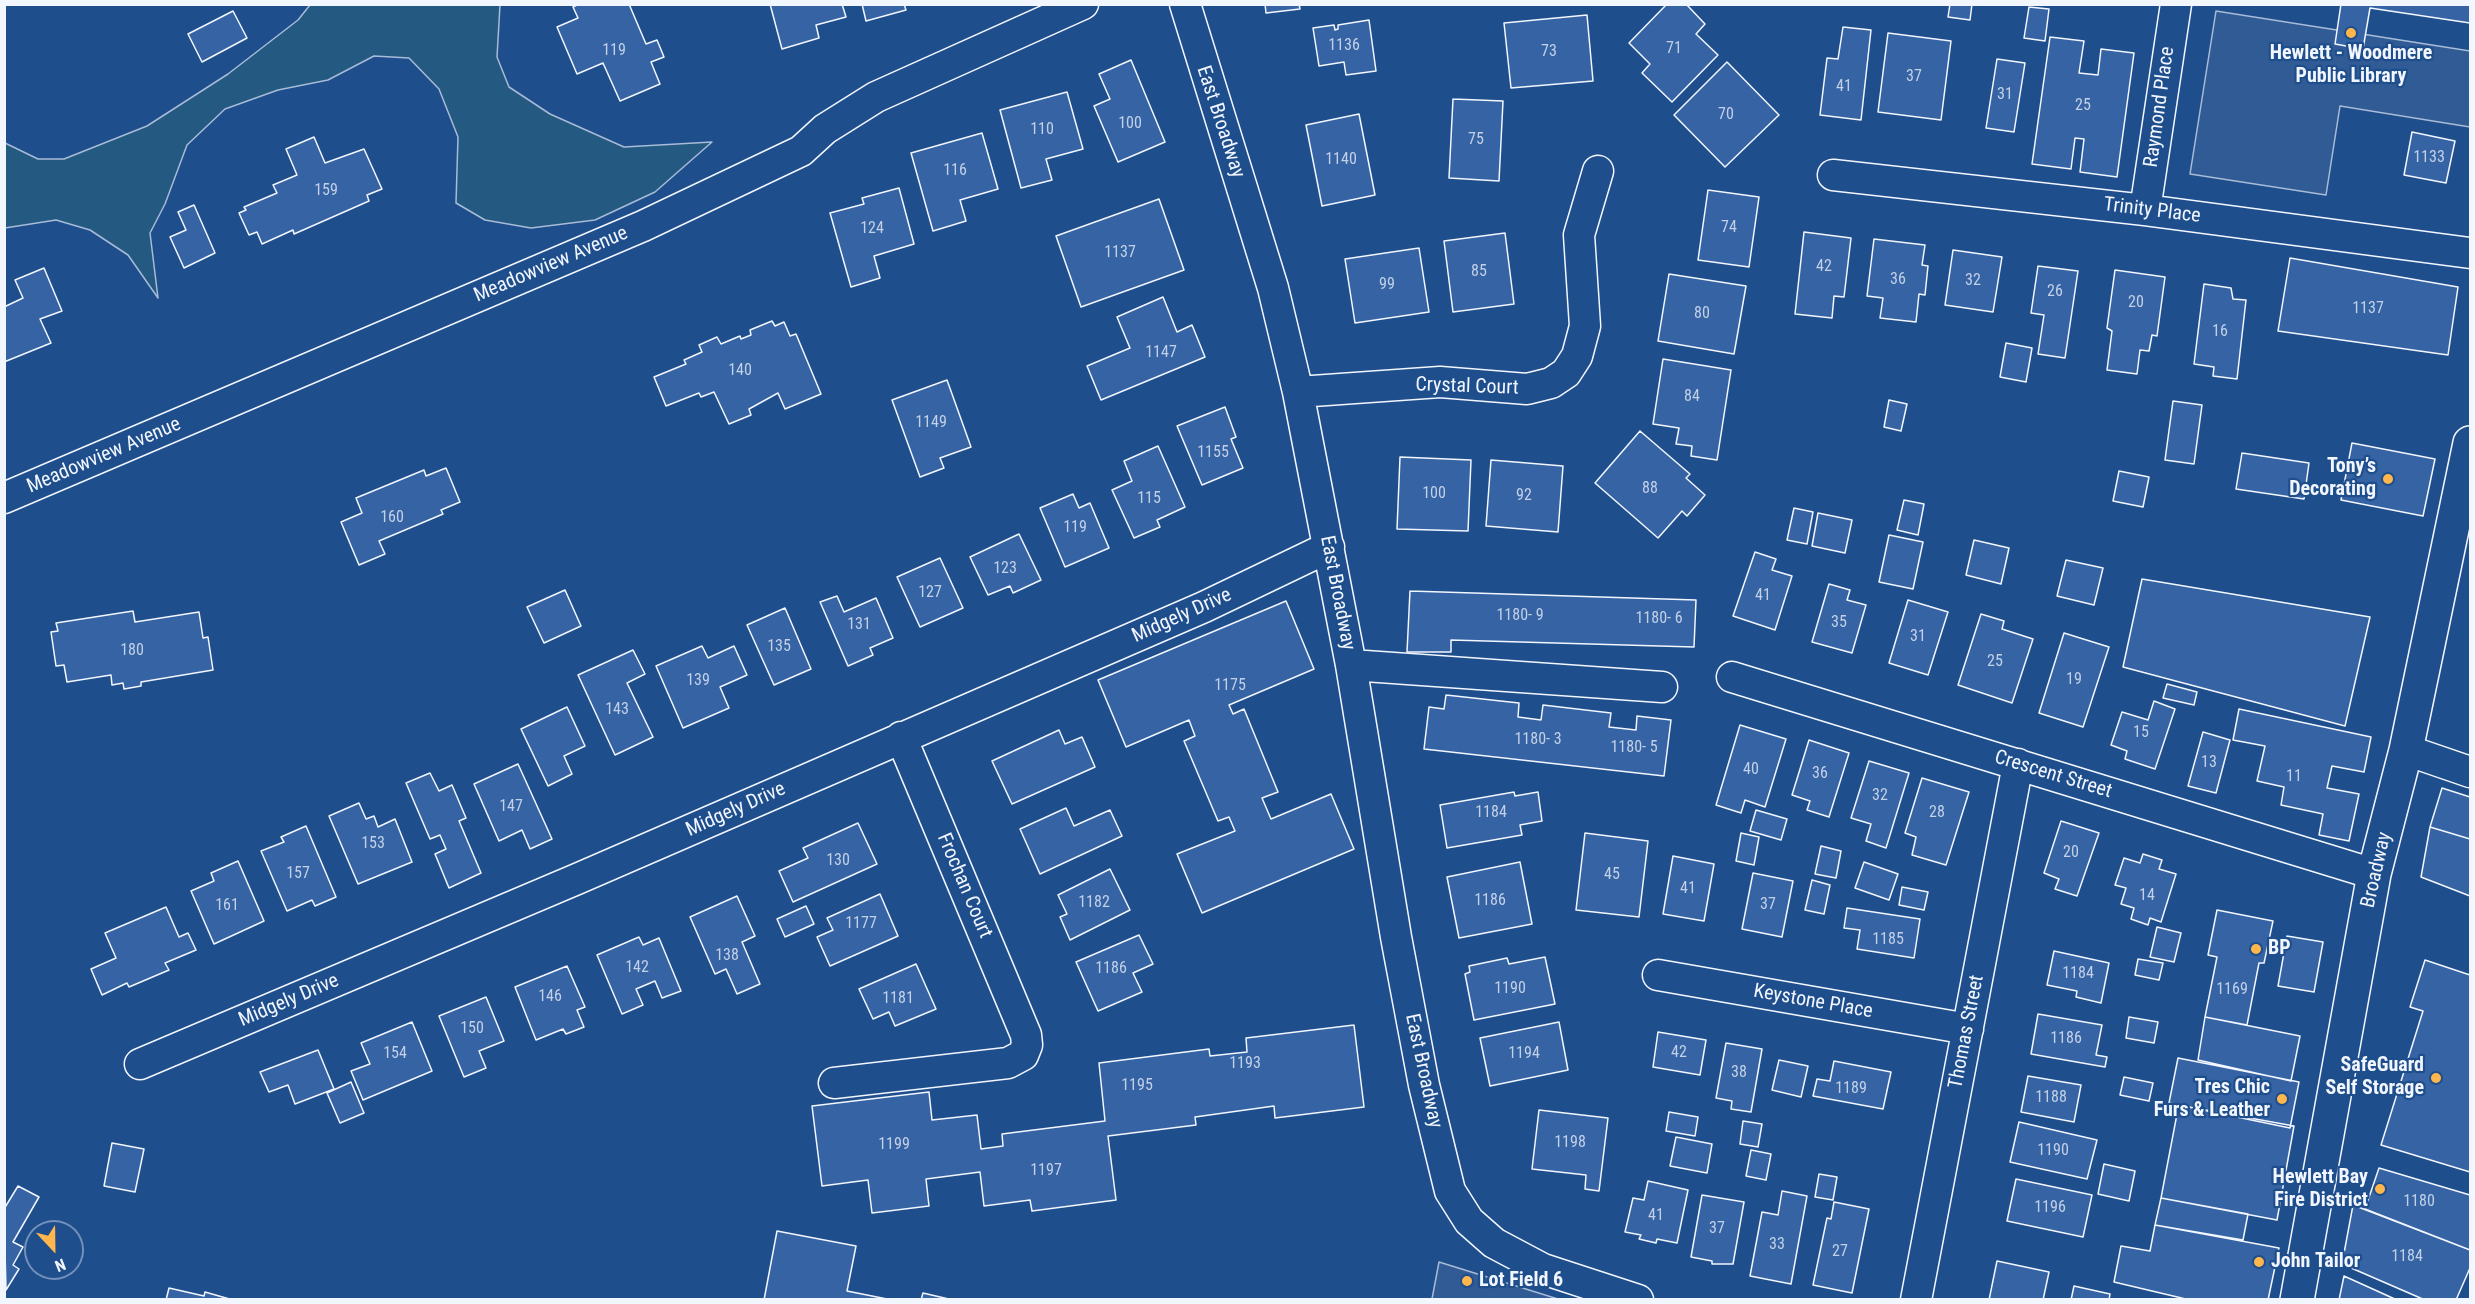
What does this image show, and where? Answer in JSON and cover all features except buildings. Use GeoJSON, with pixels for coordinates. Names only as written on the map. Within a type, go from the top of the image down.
{"type":"FeatureCollection","features":[{"type":"Feature","properties":{"kind":"main road","name":"Broadway"},"geometry":{"type":"LineString","coordinates":[[2297,1299],[2374,874],[2406,750],[2470,443]]}},
{"type":"Feature","properties":{"kind":"street","name":"Meadowview Avenue"},"geometry":{"type":"LineString","coordinates":[[4,498],[643,226],[801,151],[825,129],[876,97],[1083,4]]}},
{"type":"Feature","properties":{"kind":"street","name":"East Broadway"},"geometry":{"type":"LineString","coordinates":[[1185,4],[1205,76],[1274,288],[1298,392],[1351,665],[1424,1085],[1450,1191],[1469,1221],[1494,1243],[1543,1269],[1638,1299]]}},
{"type":"Feature","properties":{"kind":"street","name":"Raymond Place"},"geometry":{"type":"LineString","coordinates":[[2145,210],[2176,4]]}},
{"type":"Feature","properties":{"kind":"street","name":"Crystal Court"},"geometry":{"type":"LineString","coordinates":[[1298,392],[1440,382],[1527,389],[1551,383],[1566,373],[1577,356],[1585,326],[1579,235],[1598,171]]}},
{"type":"Feature","properties":{"kind":"street","name":"Trinity Place"},"geometry":{"type":"LineString","coordinates":[[1833,175],[2145,210],[2470,253]]}},
{"type":"Feature","properties":{"kind":"street","name":"Midgely Drive"},"geometry":{"type":"LineString","coordinates":[[140,1064],[566,884],[1204,607],[1329,548]]}},
{"type":"Feature","properties":{"kind":"street"},"geometry":{"type":"LineString","coordinates":[[1351,665],[1662,687]]}},
{"type":"Feature","properties":{"kind":"street","name":"Crescent Street"},"geometry":{"type":"LineString","coordinates":[[1732,676],[2374,874]]}},
{"type":"Feature","properties":{"kind":"street","name":"Frochan Court"},"geometry":{"type":"LineString","coordinates":[[834,1083],[1008,1063],[1023,1055],[1027,1045],[1026,1035],[901,737]]}},
{"type":"Feature","properties":{"kind":"street"},"geometry":{"type":"LineString","coordinates":[[2406,750],[2470,772]]}},
{"type":"Feature","properties":{"kind":"street","name":"Thomas Street"},"geometry":{"type":"LineString","coordinates":[[1916,1299],[2018,764]]}},
{"type":"Feature","properties":{"kind":"street","name":"Keystone Place"},"geometry":{"type":"LineString","coordinates":[[1658,975],[1968,1029]]}},
{"type":"Feature","properties":{"kind":"shaded area"},"geometry":{"type":"Polygon","coordinates":[[[310,5],[500,5],[497,57],[509,87],[550,114],[624,147],[712,142],[655,192],[595,220],[531,228],[485,220],[456,203],[458,137],[439,89],[409,58],[374,56],[328,80],[278,90],[225,109],[187,145],[165,204],[150,233],[158,298],[128,255],[90,230],[56,220],[5,228],[5,143],[38,159],[64,159],[147,126],[228,74],[298,20],[310,5]]]}},
{"type":"Feature","properties":{"kind":"shaded area"},"geometry":{"type":"Polygon","coordinates":[[[2216,11],[2470,51],[2470,127],[2340,106],[2326,195],[2190,174],[2216,11]]]}},
{"type":"Feature","properties":{"kind":"shaded area","name":"Lot Field 6"},"geometry":{"type":"Polygon","coordinates":[[[1439,1262],[1558,1299],[1432,1299],[1439,1262]]]}},
{"type":"Feature","properties":{"kind":"place","name":"Hewlett - Woodmere Public Library"},"geometry":{"type":"Point","coordinates":[2351,33]}},
{"type":"Feature","properties":{"kind":"place","name":"Tony’s Decorating"},"geometry":{"type":"Point","coordinates":[2388,479]}},
{"type":"Feature","properties":{"kind":"place","name":"BP"},"geometry":{"type":"Point","coordinates":[2256,949]}},
{"type":"Feature","properties":{"kind":"place","name":"SafeGuard Self Storage"},"geometry":{"type":"Point","coordinates":[2436,1078]}},
{"type":"Feature","properties":{"kind":"place","name":"Tres Chic Furs & Leather"},"geometry":{"type":"Point","coordinates":[2282,1099]}},
{"type":"Feature","properties":{"kind":"place","name":"Hewlett Bay Fire District"},"geometry":{"type":"Point","coordinates":[2380,1189]}},
{"type":"Feature","properties":{"kind":"place","name":"John Tailor"},"geometry":{"type":"Point","coordinates":[2259,1262]}},
{"type":"Feature","properties":{"kind":"place","name":"Lot Field 6"},"geometry":{"type":"Point","coordinates":[1467,1281]}}]}
